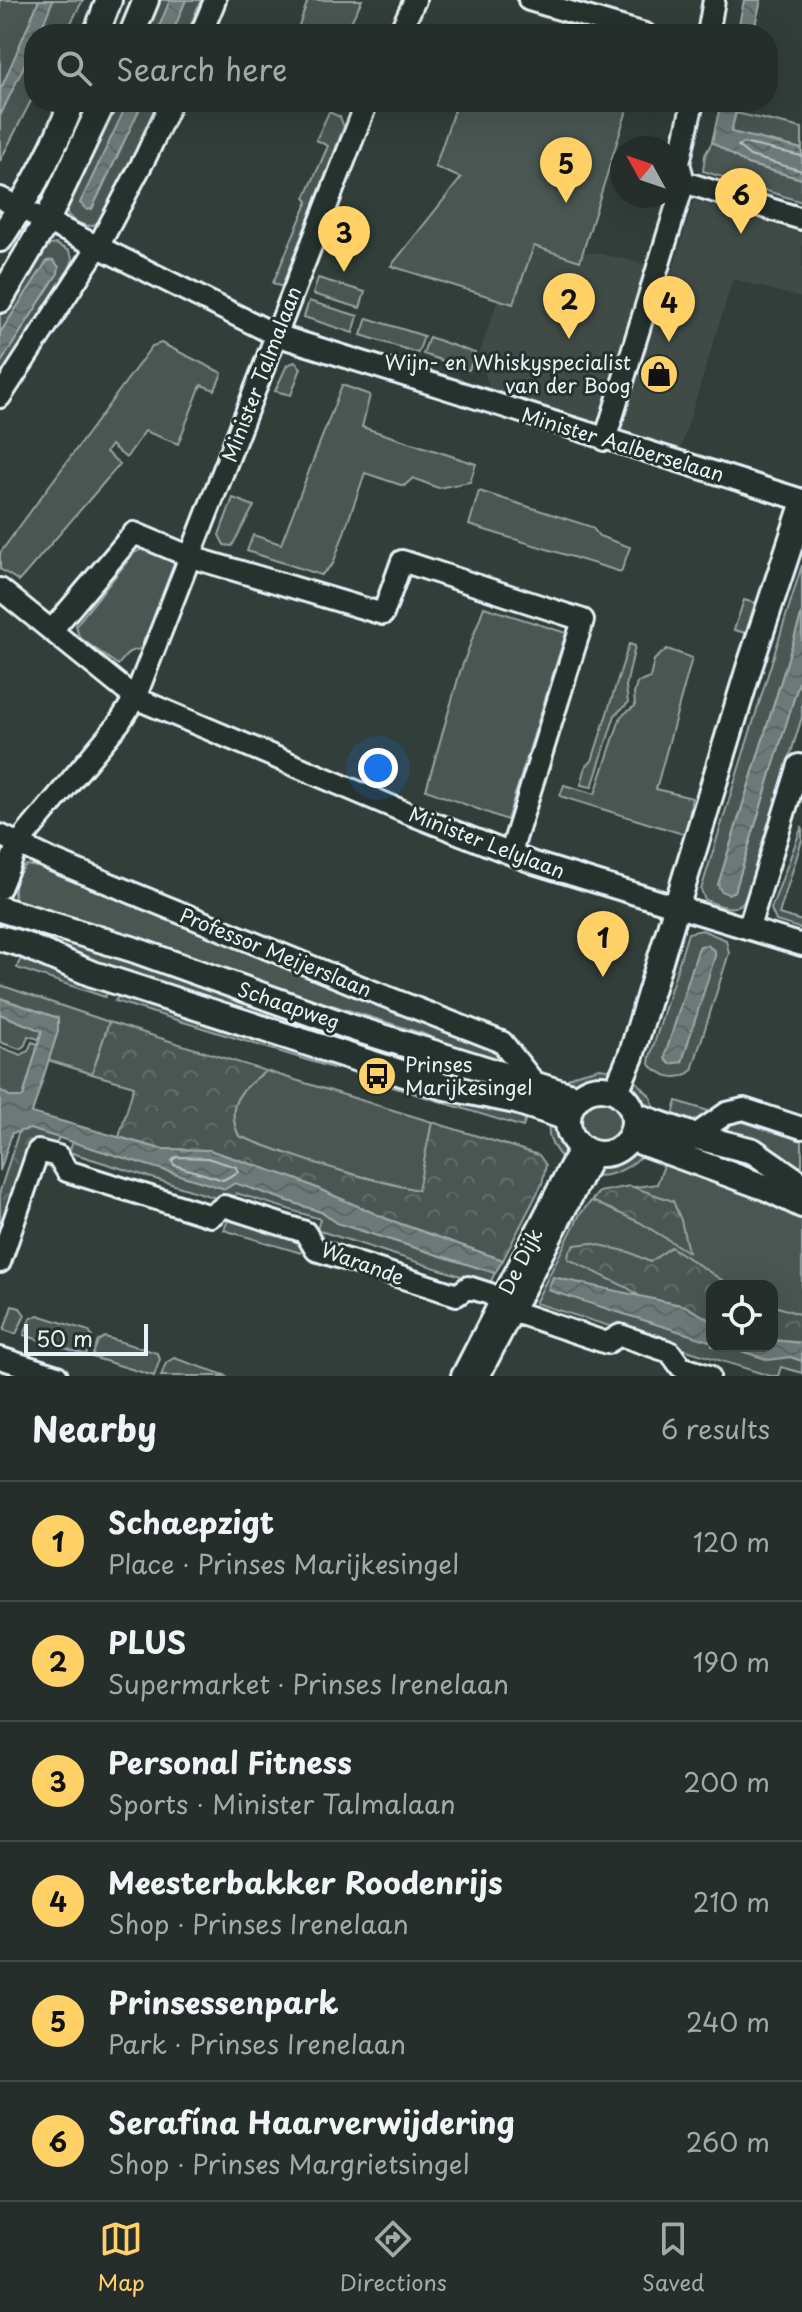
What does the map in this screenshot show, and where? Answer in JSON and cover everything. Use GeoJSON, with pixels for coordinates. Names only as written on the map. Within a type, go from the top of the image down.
{"type":"FeatureCollection","features":[{"type":"Feature","properties":{"kind":"street"},"geometry":{"type":"LineString","coordinates":[[100,24],[109,0]]}},
{"type":"Feature","properties":{"kind":"street"},"geometry":{"type":"LineString","coordinates":[[136,24],[146,0]]}},
{"type":"Feature","properties":{"kind":"street"},"geometry":{"type":"LineString","coordinates":[[205,24],[215,0]]}},
{"type":"Feature","properties":{"kind":"street"},"geometry":{"type":"LineString","coordinates":[[404,24],[415,0]]}},
{"type":"Feature","properties":{"kind":"street"},"geometry":{"type":"LineString","coordinates":[[529,0],[611,24]]}},
{"type":"Feature","properties":{"kind":"street"},"geometry":{"type":"LineString","coordinates":[[710,24],[714,0]]}},
{"type":"Feature","properties":{"kind":"street"},"geometry":{"type":"LineString","coordinates":[[0,239],[10,203],[60,132],[68,112]]}},
{"type":"Feature","properties":{"kind":"street"},"geometry":{"type":"LineString","coordinates":[[0,300],[47,220],[98,112]]}},
{"type":"Feature","properties":{"kind":"street"},"geometry":{"type":"LineString","coordinates":[[0,397],[99,245],[166,112]]}},
{"type":"Feature","properties":{"kind":"street","name":"Minister Talmalaan"},"geometry":{"type":"LineString","coordinates":[[0,888],[9,839],[119,723],[135,698],[276,335],[358,112]]}},
{"type":"Feature","properties":{"kind":"street"},"geometry":{"type":"LineString","coordinates":[[605,440],[684,182],[679,163],[691,112]]}},
{"type":"Feature","properties":{"kind":"street"},"geometry":{"type":"LineString","coordinates":[[684,182],[802,219]]}},
{"type":"Feature","properties":{"kind":"street","name":"Minister Aalberselaan"},"geometry":{"type":"LineString","coordinates":[[10,203],[276,335],[802,500]]}},
{"type":"Feature","properties":{"kind":"street"},"geometry":{"type":"LineString","coordinates":[[616,1091],[629,1062],[802,508]]}},
{"type":"Feature","properties":{"kind":"street"},"geometry":{"type":"LineString","coordinates":[[52,630],[134,533],[191,557],[383,614],[402,561],[583,620],[511,852]]}},
{"type":"Feature","properties":{"kind":"street"},"geometry":{"type":"LineString","coordinates":[[0,589],[135,698]]}},
{"type":"Feature","properties":{"kind":"street","name":"Minister Lelylaan"},"geometry":{"type":"LineString","coordinates":[[135,698],[534,863],[802,945]]}},
{"type":"Feature","properties":{"kind":"street"},"geometry":{"type":"LineString","coordinates":[[749,927],[799,765],[802,766]]}},
{"type":"Feature","properties":{"kind":"street","name":"Professor Meijerslaan"},"geometry":{"type":"LineString","coordinates":[[9,839],[300,962],[502,1042],[537,1086]]}},
{"type":"Feature","properties":{"kind":"street","name":"Schaapweg"},"geometry":{"type":"LineString","coordinates":[[0,909],[132,949],[353,1028],[537,1086],[573,1108]]}},
{"type":"Feature","properties":{"kind":"street","name":"Schaapweg"},"geometry":{"type":"LineString","coordinates":[[0,938],[90,973],[445,1087],[573,1108]]}},
{"type":"Feature","properties":{"kind":"street"},"geometry":{"type":"LineString","coordinates":[[593,1089],[616,1091],[630,1104],[632,1127],[615,1152],[587,1150],[572,1137],[573,1108],[593,1089]]}},
{"type":"Feature","properties":{"kind":"street"},"geometry":{"type":"LineString","coordinates":[[694,1136],[727,1113],[744,1109],[802,1128]]}},
{"type":"Feature","properties":{"kind":"street"},"geometry":{"type":"LineString","coordinates":[[632,1127],[694,1136],[753,1151],[802,1185]]}},
{"type":"Feature","properties":{"kind":"street"},"geometry":{"type":"LineString","coordinates":[[632,1127],[802,1205]]}},
{"type":"Feature","properties":{"kind":"street","name":"De Dijk"},"geometry":{"type":"LineString","coordinates":[[462,1376],[506,1307],[587,1150]]}},
{"type":"Feature","properties":{"kind":"street","name":"Warande"},"geometry":{"type":"LineString","coordinates":[[0,1262],[38,1151],[58,1156],[67,1171],[211,1216],[224,1206],[305,1232],[316,1250],[457,1295],[468,1287],[490,1294],[506,1307],[607,1343],[620,1335],[670,1352],[681,1367],[709,1376]]}},
{"type":"Feature","properties":{"kind":"street","name":"De Dijk"},"geometry":{"type":"LineString","coordinates":[[479,1376],[506,1307]]}},
{"type":"Feature","properties":{"kind":"street"},"geometry":{"type":"LineString","coordinates":[[0,1358],[34,1372],[57,1376]]}},
{"type":"Feature","properties":{"kind":"shaded area"},"geometry":{"type":"Polygon","coordinates":[[[694,200],[802,234],[802,298],[733,279],[679,454],[491,394],[479,355],[515,248],[602,254],[673,270],[694,200]]]}},
{"type":"Feature","properties":{"kind":"green space"},"geometry":{"type":"Polygon","coordinates":[[[0,0],[83,0],[70,24],[24,24],[25,112],[0,161],[0,0]]]}},
{"type":"Feature","properties":{"kind":"green space"},"geometry":{"type":"Polygon","coordinates":[[[152,0],[201,0],[191,24],[142,24],[152,0]]]}},
{"type":"Feature","properties":{"kind":"green space"},"geometry":{"type":"Polygon","coordinates":[[[308,0],[362,0],[350,24],[300,24],[308,0]]]}},
{"type":"Feature","properties":{"kind":"green space"},"geometry":{"type":"Polygon","coordinates":[[[106,112],[154,112],[104,218],[92,226],[72,219],[64,209],[106,112]]]}},
{"type":"Feature","properties":{"kind":"green space"},"geometry":{"type":"Polygon","coordinates":[[[329,112],[340,117],[344,127],[282,287],[273,283],[328,146],[316,140],[329,112]]]}},
{"type":"Feature","properties":{"kind":"green space"},"geometry":{"type":"Polygon","coordinates":[[[454,112],[626,112],[619,136],[610,136],[610,165],[580,261],[534,246],[513,304],[391,266],[461,178],[435,167],[454,112]]]}},
{"type":"Feature","properties":{"kind":"green space"},"geometry":{"type":"Polygon","coordinates":[[[736,113],[802,128],[802,149],[731,132],[736,113]]]}},
{"type":"Feature","properties":{"kind":"green space"},"geometry":{"type":"Polygon","coordinates":[[[712,142],[747,164],[802,179],[802,202],[703,171],[705,155],[712,142]]]}},
{"type":"Feature","properties":{"kind":"green space"},"geometry":{"type":"Polygon","coordinates":[[[56,244],[69,251],[73,259],[70,267],[75,270],[0,386],[0,364],[58,273],[47,262],[0,333],[0,306],[42,251],[56,244]]]}},
{"type":"Feature","properties":{"kind":"green space"},"geometry":{"type":"Polygon","coordinates":[[[318,278],[365,292],[360,308],[313,294],[318,278]]]}},
{"type":"Feature","properties":{"kind":"green space"},"geometry":{"type":"Polygon","coordinates":[[[309,301],[358,316],[353,333],[304,317],[309,301]]]}},
{"type":"Feature","properties":{"kind":"green space"},"geometry":{"type":"Polygon","coordinates":[[[367,318],[424,336],[418,353],[361,335],[367,318]]]}},
{"type":"Feature","properties":{"kind":"green space"},"geometry":{"type":"Polygon","coordinates":[[[429,337],[475,353],[469,370],[423,354],[429,337]]]}},
{"type":"Feature","properties":{"kind":"green space"},"geometry":{"type":"Polygon","coordinates":[[[161,343],[222,373],[215,390],[201,385],[178,444],[145,431],[126,458],[111,445],[106,452],[120,464],[19,581],[0,569],[0,553],[152,346],[161,343]]]}},
{"type":"Feature","properties":{"kind":"green space"},"geometry":{"type":"Polygon","coordinates":[[[295,362],[301,368],[291,395],[275,391],[287,365],[295,362]]]}},
{"type":"Feature","properties":{"kind":"green space"},"geometry":{"type":"Polygon","coordinates":[[[342,385],[370,395],[362,427],[476,464],[470,482],[438,488],[413,478],[404,486],[365,473],[333,564],[321,575],[247,551],[253,535],[281,544],[342,385]]]}},
{"type":"Feature","properties":{"kind":"green space"},"geometry":{"type":"Polygon","coordinates":[[[479,491],[592,527],[599,536],[630,547],[621,572],[469,525],[479,491]]]}},
{"type":"Feature","properties":{"kind":"green space"},"geometry":{"type":"Polygon","coordinates":[[[233,498],[254,506],[232,546],[224,545],[219,535],[233,498]]]}},
{"type":"Feature","properties":{"kind":"green space"},"geometry":{"type":"Polygon","coordinates":[[[144,548],[174,563],[175,572],[140,649],[129,652],[118,665],[79,637],[76,625],[134,553],[144,548]]]}},
{"type":"Feature","properties":{"kind":"green space"},"geometry":{"type":"Polygon","coordinates":[[[802,565],[802,613],[718,885],[735,891],[802,672],[802,717],[746,898],[737,906],[722,906],[705,900],[701,890],[802,565]]]}},
{"type":"Feature","properties":{"kind":"green space"},"geometry":{"type":"Polygon","coordinates":[[[744,600],[755,603],[746,633],[734,630],[744,600]]]}},
{"type":"Feature","properties":{"kind":"green space"},"geometry":{"type":"Polygon","coordinates":[[[484,607],[566,633],[507,820],[426,790],[460,672],[484,607]]]}},
{"type":"Feature","properties":{"kind":"green space"},"geometry":{"type":"Polygon","coordinates":[[[629,644],[635,646],[626,686],[628,703],[615,715],[592,787],[581,785],[586,766],[592,761],[629,644]]]}},
{"type":"Feature","properties":{"kind":"green space"},"geometry":{"type":"Polygon","coordinates":[[[667,649],[692,658],[656,789],[692,798],[686,835],[560,796],[564,785],[595,794],[621,716],[635,706],[637,683],[650,678],[654,660],[667,649]]]}},
{"type":"Feature","properties":{"kind":"green space"},"geometry":{"type":"Polygon","coordinates":[[[802,826],[802,840],[779,914],[802,921],[802,929],[776,921],[771,909],[802,826]]]}},
{"type":"Feature","properties":{"kind":"green space"},"geometry":{"type":"Polygon","coordinates":[[[26,865],[43,868],[503,1051],[523,1075],[421,1033],[28,909],[15,900],[14,890],[17,877],[26,865]]]}},
{"type":"Feature","properties":{"kind":"green space"},"geometry":{"type":"Polygon","coordinates":[[[33,924],[535,1090],[532,1101],[28,941],[33,924]]]}},
{"type":"Feature","properties":{"kind":"green space"},"geometry":{"type":"Polygon","coordinates":[[[702,930],[726,940],[729,953],[692,1070],[681,1076],[670,1076],[649,1064],[650,1057],[688,933],[702,930]]]}},
{"type":"Feature","properties":{"kind":"green space"},"geometry":{"type":"Polygon","coordinates":[[[24,950],[45,968],[105,988],[105,997],[17,968],[24,950]]]}},
{"type":"Feature","properties":{"kind":"green space"},"geometry":{"type":"Polygon","coordinates":[[[0,985],[109,1022],[92,1074],[48,1060],[58,1031],[58,1018],[0,998],[0,985]]]}},
{"type":"Feature","properties":{"kind":"green space"},"geometry":{"type":"Polygon","coordinates":[[[121,993],[339,1060],[336,1069],[115,1001],[121,993]]]}},
{"type":"Feature","properties":{"kind":"green space"},"geometry":{"type":"Polygon","coordinates":[[[0,1014],[42,1031],[39,1039],[28,1036],[20,1049],[0,1042],[0,1014]]]}},
{"type":"Feature","properties":{"kind":"green space"},"geometry":{"type":"Polygon","coordinates":[[[109,1022],[266,1071],[249,1084],[234,1106],[233,1115],[239,1136],[305,1160],[418,1190],[432,1122],[539,1155],[546,1165],[542,1184],[503,1260],[387,1219],[296,1179],[209,1150],[161,1149],[119,1137],[134,1086],[92,1074],[109,1022]]]}},
{"type":"Feature","properties":{"kind":"green space"},"geometry":{"type":"Polygon","coordinates":[[[32,1042],[38,1044],[23,1097],[11,1097],[0,1090],[0,1047],[21,1055],[28,1051],[32,1042]]]}},
{"type":"Feature","properties":{"kind":"green space"},"geometry":{"type":"Polygon","coordinates":[[[363,1067],[529,1110],[523,1127],[360,1077],[363,1067]]]}},
{"type":"Feature","properties":{"kind":"green space"},"geometry":{"type":"Polygon","coordinates":[[[600,1068],[613,1072],[588,1084],[559,1084],[577,1074],[600,1068]]]}},
{"type":"Feature","properties":{"kind":"green space"},"geometry":{"type":"Polygon","coordinates":[[[266,1071],[432,1122],[419,1191],[314,1164],[239,1136],[233,1115],[234,1106],[249,1084],[266,1071]]]}},
{"type":"Feature","properties":{"kind":"green space"},"geometry":{"type":"Polygon","coordinates":[[[635,1080],[651,1097],[656,1115],[639,1108],[632,1095],[635,1080]]]}},
{"type":"Feature","properties":{"kind":"green space"},"geometry":{"type":"Polygon","coordinates":[[[601,1101],[616,1107],[622,1122],[616,1137],[601,1143],[586,1137],[580,1122],[586,1107],[601,1101]]]}},
{"type":"Feature","properties":{"kind":"green space"},"geometry":{"type":"Polygon","coordinates":[[[677,1101],[802,1141],[802,1179],[672,1118],[677,1101]]]}},
{"type":"Feature","properties":{"kind":"green space"},"geometry":{"type":"Polygon","coordinates":[[[550,1117],[564,1137],[566,1162],[551,1142],[550,1117]]]}},
{"type":"Feature","properties":{"kind":"green space"},"geometry":{"type":"Polygon","coordinates":[[[30,1129],[59,1137],[55,1147],[33,1142],[0,1243],[0,1191],[19,1131],[30,1129]]]}},
{"type":"Feature","properties":{"kind":"green space"},"geometry":{"type":"Polygon","coordinates":[[[73,1142],[225,1189],[235,1183],[324,1213],[337,1223],[495,1273],[489,1285],[317,1230],[320,1219],[236,1193],[232,1203],[69,1152],[73,1142]]]}},
{"type":"Feature","properties":{"kind":"green space"},"geometry":{"type":"Polygon","coordinates":[[[630,1150],[646,1150],[620,1171],[596,1176],[588,1174],[597,1166],[630,1150]]]}},
{"type":"Feature","properties":{"kind":"green space"},"geometry":{"type":"Polygon","coordinates":[[[666,1160],[802,1215],[802,1373],[781,1367],[778,1376],[770,1376],[535,1303],[580,1214],[599,1192],[657,1184],[666,1160]]]}},
{"type":"Feature","properties":{"kind":"green space"},"geometry":{"type":"Polygon","coordinates":[[[630,1186],[673,1201],[688,1252],[639,1222],[592,1201],[599,1192],[630,1186]]]}},
{"type":"Feature","properties":{"kind":"green space"},"geometry":{"type":"Polygon","coordinates":[[[228,1220],[304,1243],[301,1253],[224,1230],[228,1220]]]}},
{"type":"Feature","properties":{"kind":"green space"},"geometry":{"type":"Polygon","coordinates":[[[591,1243],[629,1252],[650,1262],[671,1247],[722,1280],[706,1280],[706,1318],[685,1306],[641,1297],[568,1259],[575,1245],[591,1243]]]}},
{"type":"Feature","properties":{"kind":"green space"},"geometry":{"type":"Polygon","coordinates":[[[12,1306],[20,1308],[25,1315],[16,1334],[4,1330],[12,1306]]]}},
{"type":"Feature","properties":{"kind":"green space"},"geometry":{"type":"Polygon","coordinates":[[[778,1307],[802,1315],[802,1343],[778,1341],[778,1307]]]}},
{"type":"Feature","properties":{"kind":"green space"},"geometry":{"type":"Polygon","coordinates":[[[38,1315],[89,1331],[92,1337],[86,1355],[24,1335],[30,1319],[38,1315]]]}},
{"type":"Feature","properties":{"kind":"green space"},"geometry":{"type":"Polygon","coordinates":[[[105,1337],[157,1353],[160,1359],[154,1376],[92,1357],[98,1341],[105,1337]]]}},
{"type":"Feature","properties":{"kind":"green space"},"geometry":{"type":"Polygon","coordinates":[[[174,1358],[226,1376],[161,1376],[166,1363],[174,1358]]]}},
{"type":"Feature","properties":{"kind":"water"},"geometry":{"type":"Polygon","coordinates":[[[39,0],[53,0],[43,24],[29,24],[39,0]]]}},
{"type":"Feature","properties":{"kind":"water"},"geometry":{"type":"Polygon","coordinates":[[[170,0],[186,0],[176,24],[160,24],[170,0]]]}},
{"type":"Feature","properties":{"kind":"water"},"geometry":{"type":"Polygon","coordinates":[[[744,0],[761,0],[755,24],[739,24],[744,0]]]}},
{"type":"Feature","properties":{"kind":"water"},"geometry":{"type":"Polygon","coordinates":[[[24,35],[24,66],[0,116],[0,91],[24,35]]]}},
{"type":"Feature","properties":{"kind":"water"},"geometry":{"type":"Polygon","coordinates":[[[123,112],[138,112],[92,209],[87,210],[80,203],[123,112]]]}},
{"type":"Feature","properties":{"kind":"water"},"geometry":{"type":"Polygon","coordinates":[[[719,112],[736,112],[731,132],[802,149],[802,179],[747,164],[712,142],[719,112]]]}},
{"type":"Feature","properties":{"kind":"water"},"geometry":{"type":"Polygon","coordinates":[[[53,260],[59,267],[58,273],[0,364],[0,333],[47,261],[53,260]]]}},
{"type":"Feature","properties":{"kind":"water"},"geometry":{"type":"Polygon","coordinates":[[[802,613],[802,672],[735,891],[728,894],[721,891],[718,885],[802,613]]]}},
{"type":"Feature","properties":{"kind":"water"},"geometry":{"type":"Polygon","coordinates":[[[707,945],[715,951],[715,956],[682,1062],[670,1064],[665,1059],[666,1052],[698,950],[700,946],[707,945]]]}},
{"type":"Feature","properties":{"kind":"water"},"geometry":{"type":"Polygon","coordinates":[[[0,998],[58,1018],[58,1031],[32,1113],[161,1149],[209,1150],[296,1179],[387,1219],[503,1260],[495,1273],[337,1223],[324,1213],[235,1183],[225,1189],[30,1129],[12,1133],[0,1171],[0,1090],[11,1097],[23,1097],[42,1031],[0,1014],[0,998]]]}},
{"type":"Feature","properties":{"kind":"water"},"geometry":{"type":"Polygon","coordinates":[[[553,1277],[685,1306],[706,1318],[706,1340],[548,1290],[553,1277]]]}},
{"type":"Feature","properties":{"kind":"water"},"geometry":{"type":"Polygon","coordinates":[[[778,1341],[802,1343],[802,1361],[790,1357],[769,1360],[744,1352],[778,1352],[778,1341]]]}},
{"type":"Feature","properties":{"kind":"place","name":"Prinsessenpark"},"geometry":{"type":"Point","coordinates":[566,203]}},
{"type":"Feature","properties":{"kind":"place","name":"Serafína Haarverwijdering"},"geometry":{"type":"Point","coordinates":[741,234]}},
{"type":"Feature","properties":{"kind":"place","name":"Personal Fitness"},"geometry":{"type":"Point","coordinates":[344,272]}},
{"type":"Feature","properties":{"kind":"place","name":"PLUS"},"geometry":{"type":"Point","coordinates":[569,339]}},
{"type":"Feature","properties":{"kind":"place","name":"Meesterbakker Roodenrijs"},"geometry":{"type":"Point","coordinates":[669,342]}},
{"type":"Feature","properties":{"kind":"place","name":"Wijn- en Whiskyspecialist van der Boog"},"geometry":{"type":"Point","coordinates":[659,374]}},
{"type":"Feature","properties":{"kind":"place","name":"Schaepzigt"},"geometry":{"type":"Point","coordinates":[603,977]}},
{"type":"Feature","properties":{"kind":"place","name":"Prinses Marijkesingel"},"geometry":{"type":"Point","coordinates":[377,1076]}}]}
